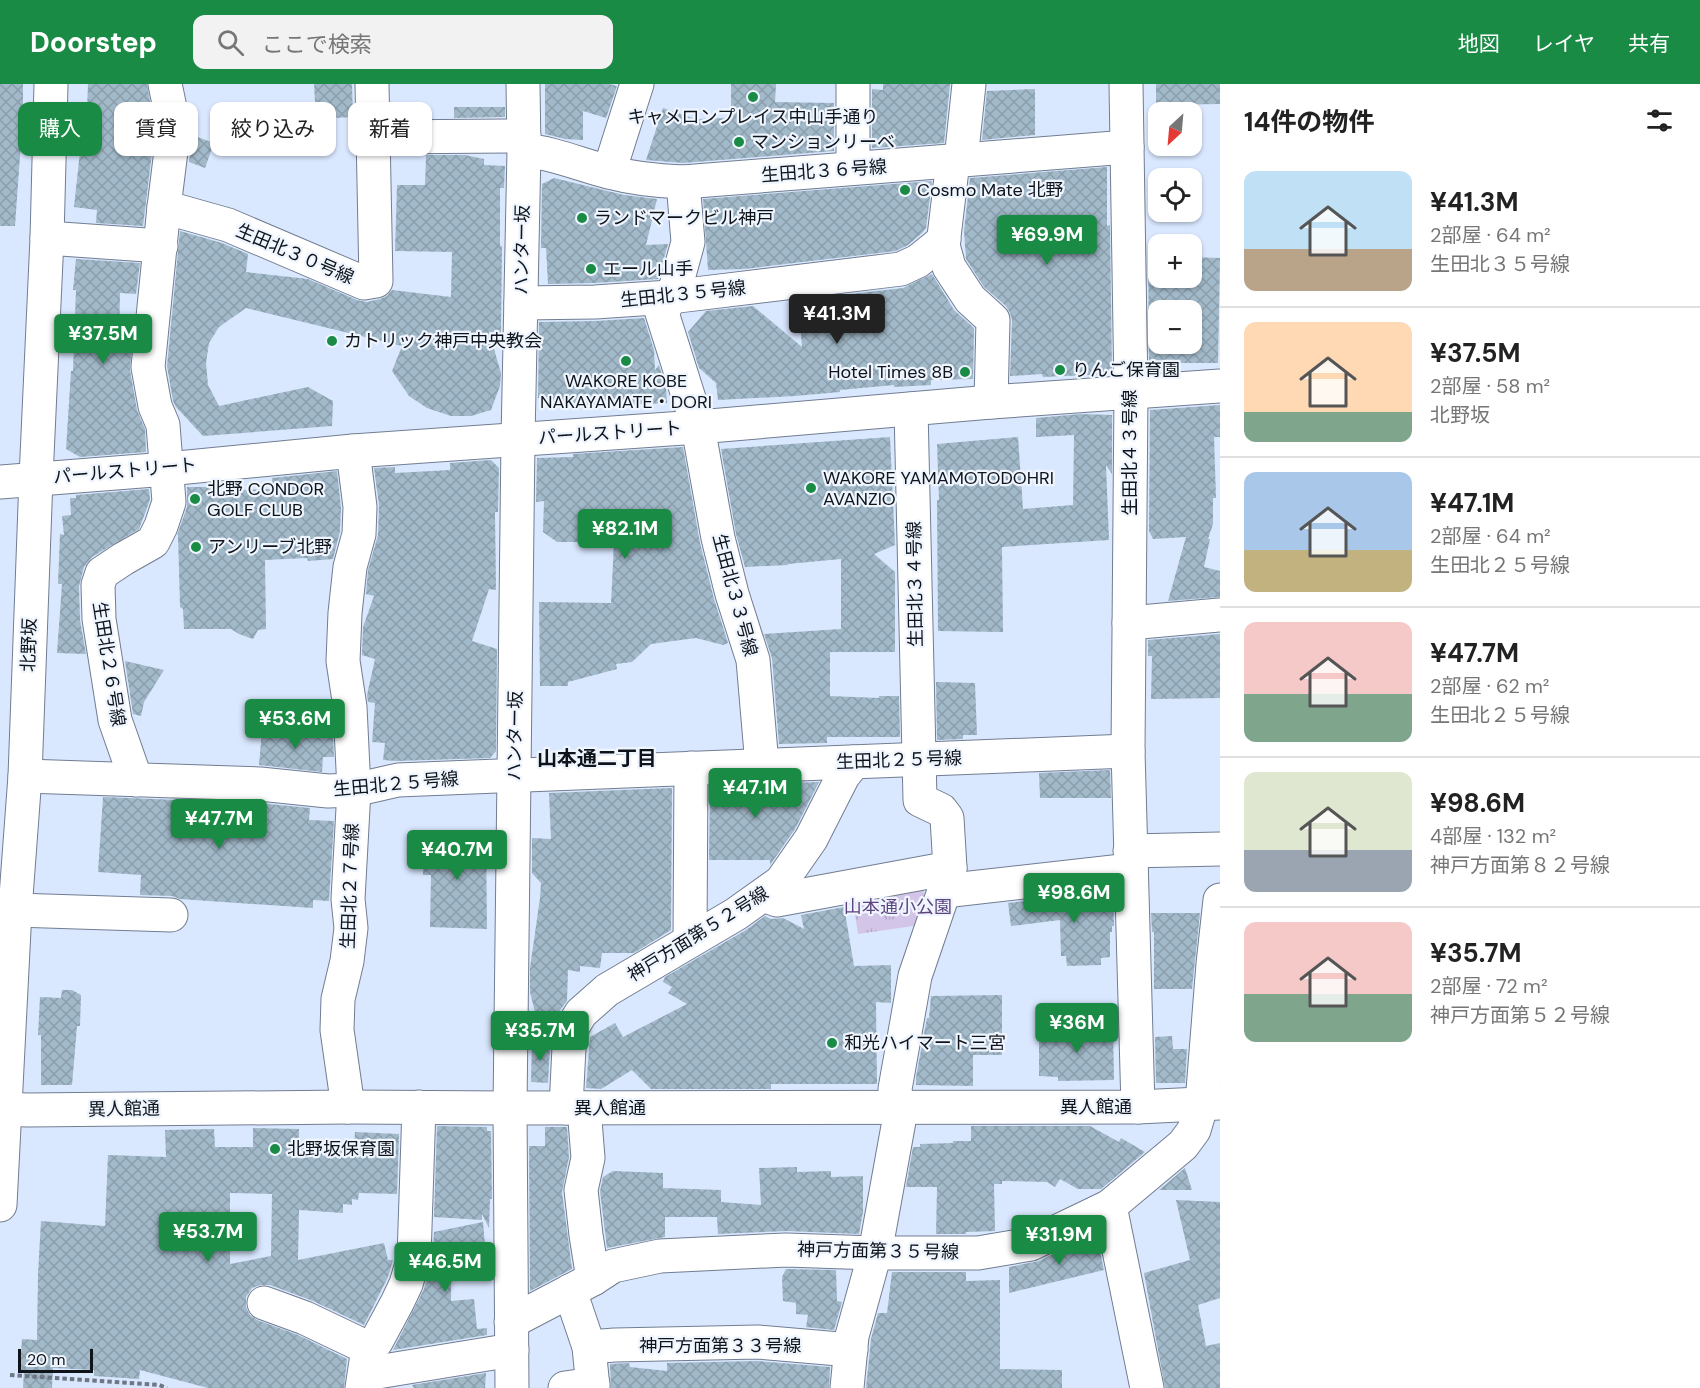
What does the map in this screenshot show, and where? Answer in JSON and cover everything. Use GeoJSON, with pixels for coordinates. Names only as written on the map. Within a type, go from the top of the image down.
{"type":"FeatureCollection","features":[{"type":"Feature","properties":{"kind":"street","name":"北野坂"},"geometry":{"type":"LineString","coordinates":[[0,1205],[2,1109],[15,910],[16,784],[36,478],[47,238],[51,84]]}},
{"type":"Feature","properties":{"kind":"street","name":"生田北２６号線"},"geometry":{"type":"LineString","coordinates":[[136,780],[115,720],[99,619],[98,585],[102,573],[153,542],[169,502],[163,425],[155,406],[148,367],[174,127],[165,84]]}},
{"type":"Feature","properties":{"kind":"street","name":"生田北３０号線"},"geometry":{"type":"LineString","coordinates":[[372,84],[372,102]]}},
{"type":"Feature","properties":{"kind":"street","name":"ハンター坂"},"geometry":{"type":"LineString","coordinates":[[512,1388],[510,1108],[524,84]]}},
{"type":"Feature","properties":{"kind":"street"},"geometry":{"type":"LineString","coordinates":[[609,172],[637,84]]}},
{"type":"Feature","properties":{"kind":"street"},"geometry":{"type":"LineString","coordinates":[[853,84],[853,168]]}},
{"type":"Feature","properties":{"kind":"street"},"geometry":{"type":"LineString","coordinates":[[969,84],[943,245],[949,267],[970,299],[993,320],[991,402]]}},
{"type":"Feature","properties":{"kind":"street","name":"生田北４３号線"},"geometry":{"type":"LineString","coordinates":[[1126,84],[1131,392],[1128,751],[1138,1107]]}},
{"type":"Feature","properties":{"kind":"street","name":"生田北３６号線"},"geometry":{"type":"LineString","coordinates":[[432,139],[524,143],[542,152],[609,172],[647,181],[683,182],[1127,147]]}},
{"type":"Feature","properties":{"kind":"street","name":"生田北３０号線"},"geometry":{"type":"LineString","coordinates":[[164,207],[228,225],[364,283],[376,281],[373,156]]}},
{"type":"Feature","properties":{"kind":"street","name":"生田北３３号線"},"geometry":{"type":"LineString","coordinates":[[683,182],[688,242],[676,286],[662,313],[698,427],[724,561],[753,660],[762,765]]}},
{"type":"Feature","properties":{"kind":"street"},"geometry":{"type":"LineString","coordinates":[[47,238],[160,246]]}},
{"type":"Feature","properties":{"kind":"street","name":"生田北３５号線"},"geometry":{"type":"LineString","coordinates":[[521,303],[596,302],[670,297],[901,268],[918,261],[944,240]]}},
{"type":"Feature","properties":{"kind":"street","name":"パールストリート"},"geometry":{"type":"LineString","coordinates":[[0,482],[353,451],[698,427],[991,402],[1220,386]]}},
{"type":"Feature","properties":{"kind":"street","name":"生田北３４号線"},"geometry":{"type":"LineString","coordinates":[[911,409],[920,800],[941,810],[947,818],[947,879]]}},
{"type":"Feature","properties":{"kind":"street","name":"生田北２７号線"},"geometry":{"type":"LineString","coordinates":[[348,1107],[337,1030],[338,999],[347,961],[351,928],[348,899],[354,790],[350,707],[343,661],[350,567],[359,534],[360,507],[353,451]]}},
{"type":"Feature","properties":{"kind":"street"},"geometry":{"type":"LineString","coordinates":[[1129,623],[1220,615]]}},
{"type":"Feature","properties":{"kind":"street","name":"生田北２５号線"},"geometry":{"type":"LineString","coordinates":[[16,784],[136,780],[260,784],[328,791],[354,790],[398,780],[1128,751]]}},
{"type":"Feature","properties":{"kind":"street","name":"神戸方面第５２号線"},"geometry":{"type":"LineString","coordinates":[[584,1386],[589,1347],[582,1285],[586,1235],[581,1190],[588,1158],[575,1108],[569,1047],[572,1028],[581,1013],[607,990],[736,914],[781,882],[811,839],[843,776],[854,762]]}},
{"type":"Feature","properties":{"kind":"street"},"geometry":{"type":"LineString","coordinates":[[690,940],[691,768]]}},
{"type":"Feature","properties":{"kind":"street"},"geometry":{"type":"LineString","coordinates":[[764,895],[777,900],[1220,849]]}},
{"type":"Feature","properties":{"kind":"street"},"geometry":{"type":"LineString","coordinates":[[847,1388],[852,1335],[874,1253],[899,1121],[896,1089],[915,976],[947,879]]}},
{"type":"Feature","properties":{"kind":"street","name":"神戸方面第３５号線"},"geometry":{"type":"LineString","coordinates":[[365,1370],[511,1336],[582,1285],[613,1266],[660,1256],[786,1250],[978,1253],[1031,1244],[1110,1206],[1183,1146],[1211,1103],[1220,900]]}},
{"type":"Feature","properties":{"kind":"street"},"geometry":{"type":"LineString","coordinates":[[15,910],[171,915]]}},
{"type":"Feature","properties":{"kind":"street","name":"異人館通"},"geometry":{"type":"LineString","coordinates":[[2,1109],[1138,1107],[1211,1103]]}},
{"type":"Feature","properties":{"kind":"street"},"geometry":{"type":"LineString","coordinates":[[264,1303],[305,1318],[365,1370],[376,1342],[406,1284],[414,1257],[419,1107]]}},
{"type":"Feature","properties":{"kind":"street"},"geometry":{"type":"LineString","coordinates":[[1110,1206],[1147,1388]]}},
{"type":"Feature","properties":{"kind":"street","name":"神戸方面第３３号線"},"geometry":{"type":"LineString","coordinates":[[589,1347],[758,1342],[851,1350]]}},
{"type":"Feature","properties":{"kind":"path"},"geometry":{"type":"LineString","coordinates":[[10,1375],[167,1388]]}},
{"type":"Feature","properties":{"kind":"green space","name":"山本通小公園"},"geometry":{"type":"Polygon","coordinates":[[[923,883],[927,924],[858,934],[853,902],[923,883]]]}},
{"type":"Feature","properties":{"kind":"building"},"geometry":{"type":"Polygon","coordinates":[[[0,84],[23,84],[23,102],[18,102],[18,156],[20,156],[15,226],[0,226],[0,84]]]}},
{"type":"Feature","properties":{"kind":"building"},"geometry":{"type":"Polygon","coordinates":[[[88,84],[147,84],[150,102],[114,102],[114,156],[152,156],[143,226],[96,223],[97,210],[74,207],[80,156],[102,156],[102,102],[87,102],[88,84]]]}},
{"type":"Feature","properties":{"kind":"building"},"geometry":{"type":"Polygon","coordinates":[[[314,84],[352,84],[353,102],[348,102],[348,117],[336,118],[336,102],[315,102],[314,84]]]}},
{"type":"Feature","properties":{"kind":"building"},"geometry":{"type":"Polygon","coordinates":[[[545,84],[617,86],[606,118],[583,111],[583,140],[565,139],[545,134],[545,84]]]}},
{"type":"Feature","properties":{"kind":"building"},"geometry":{"type":"Polygon","coordinates":[[[731,84],[776,84],[775,102],[834,103],[834,151],[683,163],[646,160],[663,108],[696,119],[731,118],[731,84]]]}},
{"type":"Feature","properties":{"kind":"building"},"geometry":{"type":"Polygon","coordinates":[[[883,84],[950,84],[944,143],[872,148],[872,89],[883,90],[883,84]]]}},
{"type":"Feature","properties":{"kind":"building"},"geometry":{"type":"Polygon","coordinates":[[[1156,84],[1220,84],[1220,104],[1156,102],[1156,84]]]}},
{"type":"Feature","properties":{"kind":"building"},"geometry":{"type":"Polygon","coordinates":[[[1035,89],[1035,135],[982,140],[987,91],[1035,89]]]}},
{"type":"Feature","properties":{"kind":"building"},"geometry":{"type":"Polygon","coordinates":[[[454,107],[505,107],[505,117],[454,118],[454,107]]]}},
{"type":"Feature","properties":{"kind":"building"},"geometry":{"type":"Polygon","coordinates":[[[198,137],[210,142],[210,154],[205,168],[189,162],[190,156],[198,156],[198,137]]]}},
{"type":"Feature","properties":{"kind":"building"},"geometry":{"type":"Polygon","coordinates":[[[465,155],[484,159],[484,165],[505,166],[504,188],[500,188],[501,333],[489,332],[501,373],[500,386],[491,410],[471,416],[451,416],[427,408],[409,396],[392,371],[402,346],[246,308],[219,327],[209,343],[206,363],[208,385],[219,406],[308,387],[333,401],[332,426],[203,436],[176,407],[167,366],[180,231],[222,243],[248,254],[246,272],[308,279],[357,300],[367,302],[380,299],[392,290],[451,297],[452,252],[395,251],[397,185],[425,185],[426,156],[465,155]]]}},
{"type":"Feature","properties":{"kind":"building"},"geometry":{"type":"Polygon","coordinates":[[[1107,167],[1112,374],[1010,376],[1012,320],[1010,313],[1006,306],[984,287],[966,259],[964,231],[970,178],[1107,167]]]}},
{"type":"Feature","properties":{"kind":"building"},"geometry":{"type":"Polygon","coordinates":[[[554,178],[624,195],[657,199],[646,245],[668,244],[658,279],[548,284],[546,248],[541,248],[542,184],[554,178]]]}},
{"type":"Feature","properties":{"kind":"building"},"geometry":{"type":"Polygon","coordinates":[[[932,181],[926,228],[908,245],[896,251],[744,269],[708,270],[703,199],[932,181]]]}},
{"type":"Feature","properties":{"kind":"building"},"geometry":{"type":"Polygon","coordinates":[[[1202,257],[1220,258],[1218,363],[1149,363],[1149,354],[1202,354],[1202,300],[1148,300],[1148,288],[1202,288],[1202,257]]]}},
{"type":"Feature","properties":{"kind":"building"},"geometry":{"type":"Polygon","coordinates":[[[76,259],[140,263],[136,294],[120,293],[119,342],[132,342],[130,370],[137,410],[145,429],[146,452],[80,457],[66,449],[71,371],[73,371],[76,290],[73,290],[76,259]]]}},
{"type":"Feature","properties":{"kind":"building"},"geometry":{"type":"Polygon","coordinates":[[[932,274],[954,310],[974,328],[973,379],[931,380],[931,385],[894,387],[894,385],[795,396],[718,400],[716,383],[699,368],[688,332],[706,311],[753,306],[802,347],[798,300],[903,288],[932,274]]]}},
{"type":"Feature","properties":{"kind":"building"},"geometry":{"type":"Polygon","coordinates":[[[644,318],[654,350],[655,370],[659,365],[666,388],[667,403],[579,407],[579,403],[549,404],[548,398],[538,398],[539,322],[644,318]]]}},
{"type":"Feature","properties":{"kind":"building"},"geometry":{"type":"Polygon","coordinates":[[[1220,405],[1220,437],[1214,437],[1216,498],[1213,498],[1213,524],[1208,539],[1210,539],[1204,567],[1220,571],[1220,597],[1168,601],[1186,537],[1153,539],[1149,531],[1150,410],[1220,405]]]}},
{"type":"Feature","properties":{"kind":"building"},"geometry":{"type":"Polygon","coordinates":[[[1081,414],[1112,415],[1112,474],[1106,465],[1109,540],[1002,547],[1003,632],[938,631],[937,444],[1018,437],[1023,509],[1073,505],[1074,435],[1036,437],[1036,418],[1081,414]]]}},
{"type":"Feature","properties":{"kind":"building"},"geometry":{"type":"Polygon","coordinates":[[[890,437],[895,545],[874,554],[895,572],[895,652],[830,652],[830,696],[879,698],[879,696],[899,696],[900,737],[827,737],[827,743],[779,744],[772,658],[764,634],[841,629],[841,559],[745,567],[736,534],[721,449],[890,437]]]}},
{"type":"Feature","properties":{"kind":"building"},"geometry":{"type":"Polygon","coordinates":[[[683,447],[700,543],[728,643],[723,645],[696,638],[651,644],[632,662],[616,664],[617,669],[568,682],[568,686],[540,686],[539,602],[611,603],[614,542],[557,542],[543,532],[544,501],[536,502],[537,458],[683,447]]]}},
{"type":"Feature","properties":{"kind":"building"},"geometry":{"type":"Polygon","coordinates":[[[491,460],[499,468],[498,512],[495,512],[496,590],[489,589],[472,641],[497,649],[496,751],[490,758],[383,760],[385,743],[372,742],[375,703],[368,702],[367,695],[375,659],[362,655],[363,627],[374,596],[366,594],[368,570],[378,535],[379,505],[374,468],[395,467],[395,473],[450,470],[450,463],[491,460]]]}},
{"type":"Feature","properties":{"kind":"building"},"geometry":{"type":"Polygon","coordinates":[[[337,471],[341,508],[340,531],[333,559],[265,560],[266,629],[258,630],[253,639],[231,629],[184,629],[183,609],[180,607],[177,535],[187,507],[187,487],[212,487],[212,491],[272,489],[272,478],[337,471]]]}},
{"type":"Feature","properties":{"kind":"building"},"geometry":{"type":"Polygon","coordinates":[[[149,489],[150,500],[139,529],[92,557],[84,567],[79,586],[80,620],[86,654],[57,653],[62,584],[58,584],[60,534],[64,535],[62,516],[71,515],[70,498],[76,498],[76,495],[149,489]]]}},
{"type":"Feature","properties":{"kind":"building"},"geometry":{"type":"Polygon","coordinates":[[[1220,634],[1220,698],[1151,699],[1152,656],[1148,656],[1148,640],[1220,634]]]}},
{"type":"Feature","properties":{"kind":"building"},"geometry":{"type":"Polygon","coordinates":[[[125,661],[164,670],[144,702],[141,716],[133,714],[125,661]]]}},
{"type":"Feature","properties":{"kind":"building"},"geometry":{"type":"Polygon","coordinates":[[[936,682],[975,683],[977,735],[963,735],[963,739],[937,740],[936,682]]]}},
{"type":"Feature","properties":{"kind":"building"},"geometry":{"type":"Polygon","coordinates":[[[262,730],[333,736],[334,757],[323,757],[322,772],[259,765],[262,730]]]}},
{"type":"Feature","properties":{"kind":"building"},"geometry":{"type":"Polygon","coordinates":[[[1110,770],[1111,798],[1040,798],[1039,773],[1110,770]]]}},
{"type":"Feature","properties":{"kind":"building"},"geometry":{"type":"Polygon","coordinates":[[[819,782],[795,829],[770,865],[770,860],[709,860],[710,786],[819,782]]]}},
{"type":"Feature","properties":{"kind":"building"},"geometry":{"type":"Polygon","coordinates":[[[672,788],[671,930],[634,953],[602,953],[600,968],[580,966],[580,972],[568,970],[567,1001],[555,1020],[538,1024],[530,992],[530,968],[541,883],[532,873],[532,838],[551,839],[549,793],[672,788]]]}},
{"type":"Feature","properties":{"kind":"building"},"geometry":{"type":"Polygon","coordinates":[[[103,797],[259,803],[310,808],[309,820],[334,821],[329,901],[313,900],[313,908],[140,895],[141,875],[98,872],[103,797]]]}},
{"type":"Feature","properties":{"kind":"building"},"geometry":{"type":"Polygon","coordinates":[[[424,837],[486,837],[487,929],[430,927],[431,875],[423,875],[424,837]]]}},
{"type":"Feature","properties":{"kind":"building"},"geometry":{"type":"Polygon","coordinates":[[[1113,891],[1114,926],[1110,932],[1110,957],[1101,958],[1101,965],[1067,966],[1066,956],[1061,956],[1060,920],[1011,926],[1008,903],[1113,891]]]}},
{"type":"Feature","properties":{"kind":"building"},"geometry":{"type":"Polygon","coordinates":[[[844,907],[854,966],[891,965],[891,1003],[876,1002],[877,1084],[771,1084],[771,1089],[651,1089],[632,1070],[601,1089],[586,1088],[590,1037],[615,1023],[623,1037],[687,1004],[668,993],[672,987],[663,982],[665,977],[746,930],[765,916],[771,919],[783,918],[804,929],[801,915],[844,907]]]}},
{"type":"Feature","properties":{"kind":"building"},"geometry":{"type":"Polygon","coordinates":[[[1151,913],[1200,913],[1192,989],[1154,989],[1154,932],[1152,932],[1151,913]]]}},
{"type":"Feature","properties":{"kind":"building"},"geometry":{"type":"Polygon","coordinates":[[[62,990],[72,990],[81,995],[80,1026],[77,1026],[72,1085],[41,1085],[41,1035],[38,1035],[40,997],[61,998],[62,990]]]}},
{"type":"Feature","properties":{"kind":"building"},"geometry":{"type":"Polygon","coordinates":[[[1002,995],[1002,1055],[973,1055],[973,1086],[916,1085],[931,996],[1002,995]]]}},
{"type":"Feature","properties":{"kind":"building"},"geometry":{"type":"Polygon","coordinates":[[[1113,1027],[1114,1080],[1058,1081],[1058,1077],[1039,1076],[1039,1029],[1113,1027]]]}},
{"type":"Feature","properties":{"kind":"building"},"geometry":{"type":"Polygon","coordinates":[[[1172,1036],[1173,1049],[1187,1049],[1185,1083],[1156,1083],[1155,1037],[1172,1036]]]}},
{"type":"Feature","properties":{"kind":"building"},"geometry":{"type":"Polygon","coordinates":[[[532,1039],[550,1047],[548,1083],[531,1082],[532,1039]]]}},
{"type":"Feature","properties":{"kind":"building"},"geometry":{"type":"Polygon","coordinates":[[[437,1126],[487,1127],[487,1131],[491,1131],[492,1199],[490,1199],[489,1228],[482,1214],[482,1220],[434,1217],[437,1126]]]}},
{"type":"Feature","properties":{"kind":"building"},"geometry":{"type":"Polygon","coordinates":[[[971,1126],[1090,1126],[1119,1142],[1121,1138],[1145,1152],[1101,1189],[1078,1189],[1060,1179],[1055,1187],[1047,1182],[1002,1181],[1002,1184],[994,1184],[995,1231],[936,1234],[937,1187],[906,1187],[913,1147],[920,1147],[920,1144],[971,1141],[971,1126]]]}},
{"type":"Feature","properties":{"kind":"building"},"geometry":{"type":"Polygon","coordinates":[[[545,1127],[567,1127],[569,1157],[562,1192],[572,1269],[530,1291],[529,1146],[545,1146],[545,1127]]]}},
{"type":"Feature","properties":{"kind":"building"},"geometry":{"type":"Polygon","coordinates":[[[253,1128],[299,1129],[299,1143],[354,1146],[355,1132],[399,1134],[397,1194],[359,1193],[358,1200],[352,1199],[352,1205],[343,1204],[343,1213],[299,1210],[298,1260],[384,1243],[388,1260],[393,1260],[388,1277],[364,1325],[313,1301],[270,1285],[252,1288],[246,1297],[246,1307],[250,1315],[257,1320],[298,1335],[347,1359],[344,1388],[208,1388],[140,1370],[139,1379],[94,1376],[94,1370],[53,1368],[52,1388],[23,1388],[24,1371],[20,1370],[22,1339],[37,1340],[41,1221],[105,1226],[108,1155],[166,1157],[165,1130],[214,1129],[215,1147],[253,1147],[253,1128]],[[230,1193],[230,1264],[271,1256],[272,1194],[230,1193]]]}},
{"type":"Feature","properties":{"kind":"building"},"geometry":{"type":"Polygon","coordinates":[[[797,1167],[797,1172],[831,1171],[831,1177],[863,1176],[863,1212],[859,1234],[787,1231],[718,1234],[717,1217],[665,1217],[665,1237],[607,1248],[600,1191],[603,1177],[613,1171],[663,1173],[663,1188],[721,1190],[721,1202],[761,1205],[759,1168],[797,1167]]]}},
{"type":"Feature","properties":{"kind":"building"},"geometry":{"type":"Polygon","coordinates":[[[1185,1168],[1192,1190],[1159,1190],[1185,1168]]]}},
{"type":"Feature","properties":{"kind":"building"},"geometry":{"type":"Polygon","coordinates":[[[1176,1200],[1220,1202],[1220,1298],[1198,1305],[1206,1346],[1220,1343],[1220,1388],[1165,1388],[1144,1273],[1190,1260],[1176,1200]]]}},
{"type":"Feature","properties":{"kind":"building"},"geometry":{"type":"Polygon","coordinates":[[[483,1222],[486,1256],[451,1255],[451,1301],[474,1299],[477,1329],[487,1328],[487,1335],[393,1350],[424,1289],[432,1262],[434,1232],[483,1222]]]}},
{"type":"Feature","properties":{"kind":"building"},"geometry":{"type":"Polygon","coordinates":[[[1096,1233],[1104,1270],[1009,1293],[1009,1267],[1039,1261],[1096,1233]]]}},
{"type":"Feature","properties":{"kind":"building"},"geometry":{"type":"Polygon","coordinates":[[[786,1269],[836,1270],[837,1301],[842,1302],[834,1330],[806,1327],[808,1315],[796,1314],[796,1303],[783,1301],[782,1277],[786,1269]]]}},
{"type":"Feature","properties":{"kind":"building"},"geometry":{"type":"Polygon","coordinates":[[[892,1272],[966,1272],[966,1281],[1000,1280],[1000,1369],[1062,1370],[1062,1388],[866,1388],[871,1339],[878,1313],[887,1313],[892,1272]]]}},
{"type":"Feature","properties":{"kind":"building"},"geometry":{"type":"Polygon","coordinates":[[[757,1361],[830,1367],[829,1388],[611,1388],[610,1364],[629,1363],[630,1367],[667,1371],[667,1363],[757,1361]]]}},
{"type":"Feature","properties":{"kind":"building"},"geometry":{"type":"Polygon","coordinates":[[[486,1373],[485,1388],[414,1388],[412,1385],[486,1373]]]}},
{"type":"Feature","properties":{"kind":"place","name":"キャメロンプレイス中山手通り"},"geometry":{"type":"Point","coordinates":[753,97]}},
{"type":"Feature","properties":{"kind":"place","name":"マンションリーベ"},"geometry":{"type":"Point","coordinates":[739,142]}},
{"type":"Feature","properties":{"kind":"place","name":"Cosmo Mate 北野"},"geometry":{"type":"Point","coordinates":[905,190]}},
{"type":"Feature","properties":{"kind":"place","name":"ランドマークビル神戸"},"geometry":{"type":"Point","coordinates":[582,218]}},
{"type":"Feature","properties":{"kind":"place","name":"エール山手"},"geometry":{"type":"Point","coordinates":[591,269]}},
{"type":"Feature","properties":{"kind":"place","name":"カトリック神戸中央教会"},"geometry":{"type":"Point","coordinates":[332,341]}},
{"type":"Feature","properties":{"kind":"place","name":"WAKORE KOBE NAKAYAMATE・DORI"},"geometry":{"type":"Point","coordinates":[626,361]}},
{"type":"Feature","properties":{"kind":"place","name":"りんご保育園"},"geometry":{"type":"Point","coordinates":[1060,370]}},
{"type":"Feature","properties":{"kind":"place","name":"Hotel Times 8B"},"geometry":{"type":"Point","coordinates":[965,372]}},
{"type":"Feature","properties":{"kind":"place","name":"WAKORE YAMAMOTODOHRI AVANZIO"},"geometry":{"type":"Point","coordinates":[811,488]}},
{"type":"Feature","properties":{"kind":"place","name":"北野 CONDOR GOLF CLUB"},"geometry":{"type":"Point","coordinates":[195,499]}},
{"type":"Feature","properties":{"kind":"place","name":"アンリーブ北野"},"geometry":{"type":"Point","coordinates":[196,547]}},
{"type":"Feature","properties":{"kind":"place","name":"和光ハイマート三宮"},"geometry":{"type":"Point","coordinates":[832,1043]}},
{"type":"Feature","properties":{"kind":"place","name":"北野坂保育園"},"geometry":{"type":"Point","coordinates":[275,1149]}},
{"type":"Feature","properties":{"kind":"district","name":"山本通二丁目"},"geometry":{"type":"Point","coordinates":[597,758]}}]}
